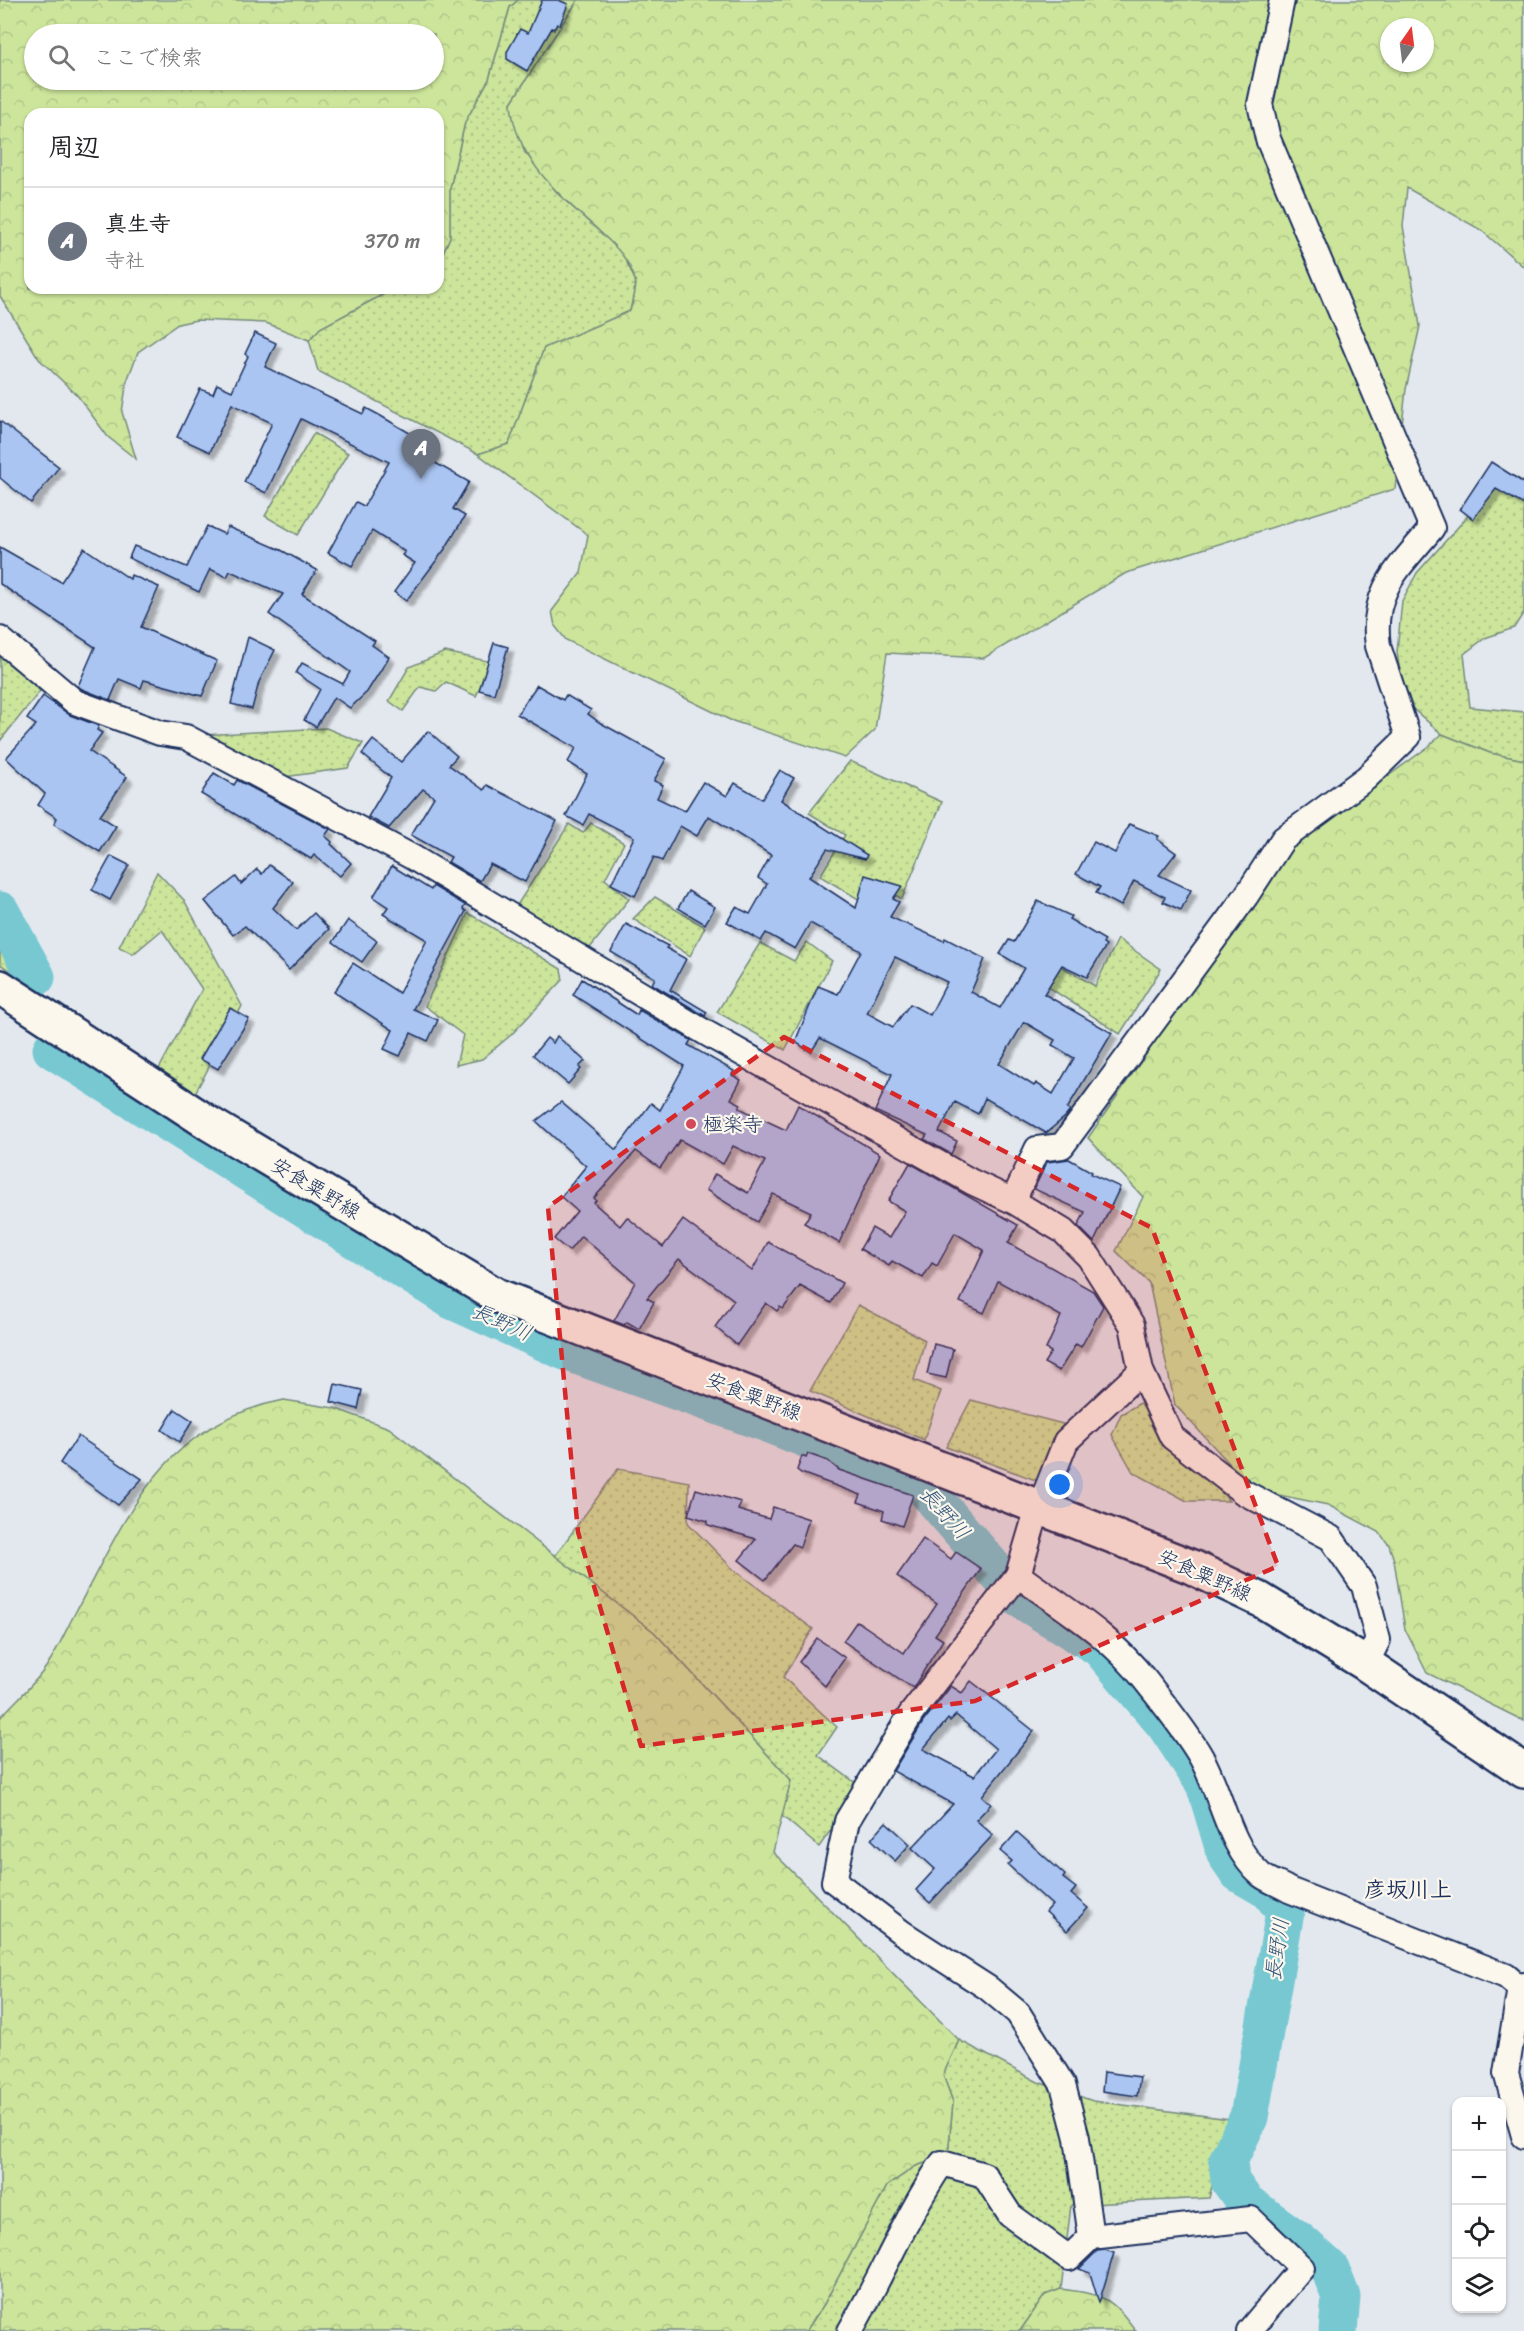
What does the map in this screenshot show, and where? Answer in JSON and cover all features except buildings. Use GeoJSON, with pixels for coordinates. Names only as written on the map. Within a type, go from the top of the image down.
{"type":"FeatureCollection","features":[{"type":"Feature","properties":{"kind":"main road","name":"安食粟野線"},"geometry":{"type":"LineString","coordinates":[[0,987],[210,1124],[496,1295],[1041,1510],[1183,1563],[1261,1600],[1366,1664],[1524,1771]]}},
{"type":"Feature","properties":{"kind":"street"},"geometry":{"type":"LineString","coordinates":[[1013,1201],[1037,1149],[1062,1146],[1246,896],[1283,839],[1366,778],[1408,737],[1378,645],[1376,630],[1380,596],[1391,578],[1432,528],[1268,139],[1260,104],[1282,0]]}},
{"type":"Feature","properties":{"kind":"street"},"geometry":{"type":"LineString","coordinates":[[0,639],[75,702],[160,733],[186,737],[412,857],[706,1033],[972,1182],[1013,1201],[1063,1231],[1089,1257],[1132,1325],[1141,1371],[1172,1437],[1243,1492],[1331,1538],[1364,1586],[1378,1640],[1366,1664]]}},
{"type":"Feature","properties":{"kind":"street"},"geometry":{"type":"LineString","coordinates":[[1091,2237],[1077,2138],[1063,2085],[1018,2013],[988,1988],[901,1932],[834,1881],[847,1821],[911,1714],[1012,1582],[1066,1441],[1141,1371]]}},
{"type":"Feature","properties":{"kind":"street"},"geometry":{"type":"LineString","coordinates":[[1012,1582],[1094,1627],[1117,1647],[1200,1754],[1215,1784],[1243,1854],[1262,1875],[1289,1890],[1506,1976],[1522,1986],[1506,2073],[1524,2136]]}},
{"type":"Feature","properties":{"kind":"street"},"geometry":{"type":"LineString","coordinates":[[1474,1737],[1524,1757]]}},
{"type":"Feature","properties":{"kind":"street"},"geometry":{"type":"LineString","coordinates":[[849,2331],[873,2292],[922,2193],[942,2163],[984,2175],[1010,2216],[1069,2258],[1091,2237],[1251,2219],[1302,2268],[1248,2331]]}},
{"type":"Feature","properties":{"kind":"highlighted area"},"geometry":{"type":"Polygon","coordinates":[[[784,1037],[1152,1228],[1278,1566],[975,1701],[641,1746],[578,1532],[548,1207],[784,1037]]]}},
{"type":"Feature","properties":{"kind":"green space"},"geometry":{"type":"Polygon","coordinates":[[[0,0],[518,0],[510,7],[489,79],[465,122],[450,188],[450,237],[444,250],[444,108],[24,108],[24,294],[384,294],[320,328],[309,340],[266,323],[196,320],[178,324],[138,352],[127,381],[122,412],[136,459],[108,437],[77,395],[39,359],[0,296],[0,0]]]}},
{"type":"Feature","properties":{"kind":"green space"},"geometry":{"type":"Polygon","coordinates":[[[518,0],[578,0],[511,103],[524,151],[559,195],[622,252],[636,282],[630,311],[544,348],[509,444],[478,454],[318,371],[309,340],[320,328],[384,294],[444,294],[444,250],[450,237],[450,188],[465,122],[489,79],[510,7],[518,0]]]}},
{"type":"Feature","properties":{"kind":"green space"},"geometry":{"type":"Polygon","coordinates":[[[578,0],[1524,0],[1524,267],[1481,230],[1407,188],[1403,226],[1420,326],[1406,389],[1395,489],[1126,573],[984,658],[887,653],[875,730],[845,758],[730,720],[566,640],[555,626],[552,611],[581,573],[588,535],[478,454],[509,444],[544,348],[630,311],[636,284],[629,265],[620,252],[541,174],[520,141],[511,103],[578,0]]]}},
{"type":"Feature","properties":{"kind":"green space"},"geometry":{"type":"Polygon","coordinates":[[[314,433],[348,453],[298,535],[265,516],[314,433]]]}},
{"type":"Feature","properties":{"kind":"green space"},"geometry":{"type":"Polygon","coordinates":[[[1496,467],[1524,482],[1524,612],[1514,628],[1485,638],[1464,654],[1470,707],[1524,712],[1524,760],[1490,753],[1442,734],[1404,701],[1397,652],[1402,601],[1417,573],[1482,500],[1496,467]]]}},
{"type":"Feature","properties":{"kind":"green space"},"geometry":{"type":"Polygon","coordinates":[[[445,652],[492,662],[476,696],[446,682],[436,691],[420,687],[403,711],[389,701],[409,667],[445,652]]]}},
{"type":"Feature","properties":{"kind":"green space"},"geometry":{"type":"Polygon","coordinates":[[[0,653],[40,691],[0,741],[0,653]]]}},
{"type":"Feature","properties":{"kind":"green space"},"geometry":{"type":"Polygon","coordinates":[[[326,728],[363,743],[348,768],[284,777],[201,735],[326,728]]]}},
{"type":"Feature","properties":{"kind":"green space"},"geometry":{"type":"Polygon","coordinates":[[[1442,734],[1490,753],[1524,760],[1524,1721],[1427,1673],[1405,1629],[1394,1560],[1389,1545],[1379,1532],[1328,1505],[1254,1490],[1175,1405],[1149,1283],[1116,1251],[1143,1197],[1088,1138],[1288,849],[1428,747],[1442,734]]]}},
{"type":"Feature","properties":{"kind":"green space"},"geometry":{"type":"Polygon","coordinates":[[[850,761],[942,802],[902,899],[874,883],[865,903],[820,876],[845,835],[809,813],[850,761]]]}},
{"type":"Feature","properties":{"kind":"green space"},"geometry":{"type":"Polygon","coordinates":[[[591,823],[624,843],[605,879],[629,899],[582,958],[512,913],[569,824],[583,833],[591,823]]]}},
{"type":"Feature","properties":{"kind":"green space"},"geometry":{"type":"Polygon","coordinates":[[[157,872],[184,900],[242,1006],[195,1093],[159,1069],[202,989],[162,930],[133,954],[119,947],[157,872]]]}},
{"type":"Feature","properties":{"kind":"green space"},"geometry":{"type":"Polygon","coordinates":[[[655,897],[705,927],[690,956],[633,919],[655,897]]]}},
{"type":"Feature","properties":{"kind":"green space"},"geometry":{"type":"Polygon","coordinates":[[[468,913],[561,969],[563,980],[511,1035],[482,1059],[456,1065],[463,1035],[425,1006],[468,913]]]}},
{"type":"Feature","properties":{"kind":"green space"},"geometry":{"type":"Polygon","coordinates":[[[0,917],[30,984],[0,964],[0,917]]]}},
{"type":"Feature","properties":{"kind":"green space"},"geometry":{"type":"Polygon","coordinates":[[[1118,939],[1161,969],[1120,1034],[1036,979],[1049,959],[1095,986],[1118,939]]]}},
{"type":"Feature","properties":{"kind":"green space"},"geometry":{"type":"Polygon","coordinates":[[[807,942],[832,961],[785,1050],[717,1012],[760,943],[794,961],[807,942]]]}},
{"type":"Feature","properties":{"kind":"green space"},"geometry":{"type":"Polygon","coordinates":[[[858,1305],[925,1340],[914,1380],[941,1391],[924,1440],[810,1391],[858,1305]]]}},
{"type":"Feature","properties":{"kind":"green space"},"geometry":{"type":"Polygon","coordinates":[[[284,1400],[334,1408],[389,1428],[654,1632],[791,1780],[773,1852],[959,2040],[943,2075],[953,2102],[948,2155],[916,2166],[887,2186],[824,2304],[806,2331],[0,2331],[0,1718],[36,1680],[50,1661],[112,1543],[153,1479],[178,1452],[207,1429],[242,1412],[284,1400]]]}},
{"type":"Feature","properties":{"kind":"green space"},"geometry":{"type":"Polygon","coordinates":[[[971,1400],[1063,1424],[1041,1482],[946,1447],[971,1400]]]}},
{"type":"Feature","properties":{"kind":"green space"},"geometry":{"type":"Polygon","coordinates":[[[1142,1402],[1229,1501],[1187,1501],[1133,1472],[1112,1435],[1121,1414],[1142,1402]]]}},
{"type":"Feature","properties":{"kind":"green space"},"geometry":{"type":"Polygon","coordinates":[[[618,1469],[689,1482],[688,1523],[734,1570],[813,1629],[783,1677],[837,1727],[818,1755],[861,1787],[819,1847],[782,1816],[791,1780],[654,1632],[555,1556],[618,1469]]]}},
{"type":"Feature","properties":{"kind":"green space"},"geometry":{"type":"Polygon","coordinates":[[[959,2040],[1038,2082],[1093,2101],[1229,2119],[1209,2198],[1071,2205],[1061,2289],[1045,2295],[1020,2331],[806,2331],[824,2304],[887,2186],[916,2166],[948,2155],[953,2102],[943,2075],[959,2040]]]}},
{"type":"Feature","properties":{"kind":"green space"},"geometry":{"type":"Polygon","coordinates":[[[1061,2289],[1087,2293],[1105,2299],[1136,2331],[1020,2331],[1045,2295],[1061,2289]]]}},
{"type":"Feature","properties":{"kind":"waterway","name":"長野川"},"geometry":{"type":"LineString","coordinates":[[0,911],[36,977]]}},
{"type":"Feature","properties":{"kind":"waterway","name":"長野川"},"geometry":{"type":"LineString","coordinates":[[52,1049],[452,1300],[565,1351],[767,1423],[920,1483],[1019,1598],[1100,1648],[1165,1724],[1205,1784],[1226,1854],[1239,1873],[1270,1891],[1285,1912],[1249,2117],[1228,2161],[1230,2181],[1245,2202],[1299,2241],[1330,2269],[1341,2297],[1338,2331]]}},
{"type":"Feature","properties":{"kind":"place","name":"真生寺"},"geometry":{"type":"Point","coordinates":[421,479]}},
{"type":"Feature","properties":{"kind":"place","name":"極楽寺"},"geometry":{"type":"Point","coordinates":[691,1124]}},
{"type":"Feature","properties":{"kind":"district","name":"彦坂川上"},"geometry":{"type":"Point","coordinates":[1408,1889]}}]}
